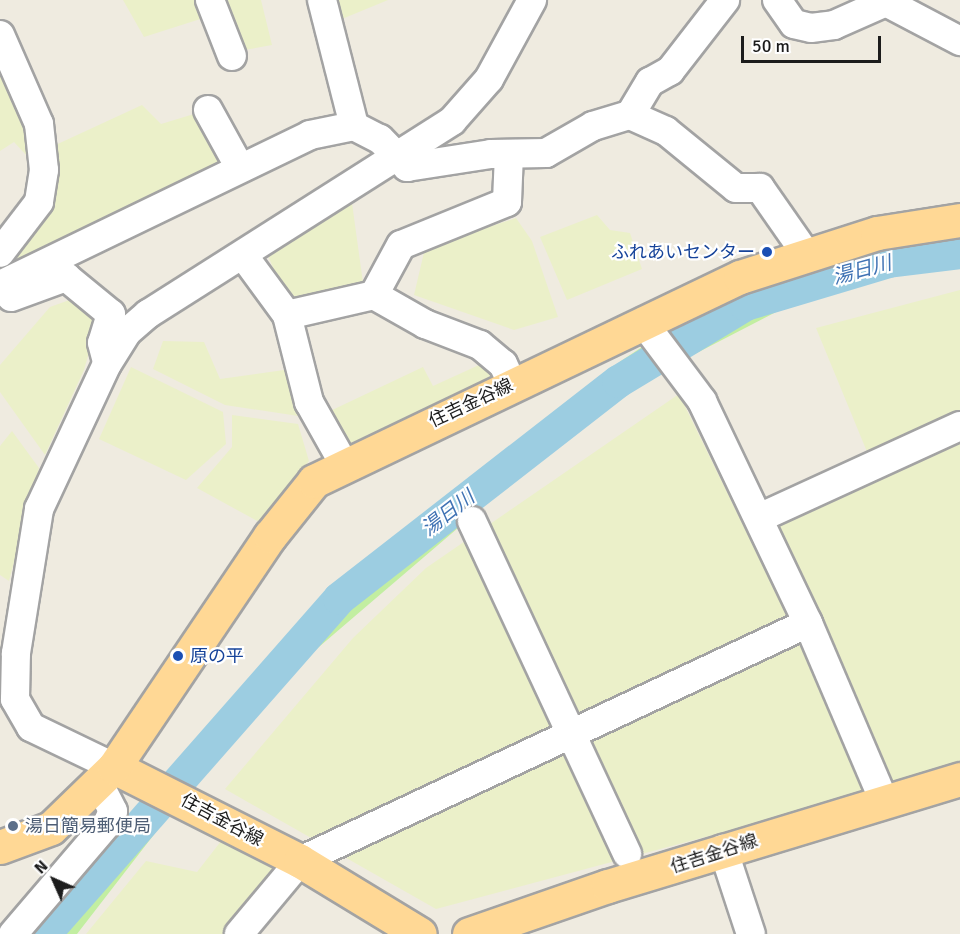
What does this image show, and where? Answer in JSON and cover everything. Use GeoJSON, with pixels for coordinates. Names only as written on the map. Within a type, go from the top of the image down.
{"type":"FeatureCollection","features":[{"type":"Feature","properties":{"kind":"main road","name":"住吉金谷線"},"geometry":{"type":"LineString","coordinates":[[0,847],[51,828],[107,776],[296,501],[314,482],[344,464],[512,383],[649,330],[806,254],[878,233],[960,220]]}},
{"type":"Feature","properties":{"kind":"main road","name":"住吉金谷線"},"geometry":{"type":"LineString","coordinates":[[107,776],[152,785],[183,799],[300,861],[420,934]]}},
{"type":"Feature","properties":{"kind":"main road","name":"住吉金谷線"},"geometry":{"type":"LineString","coordinates":[[469,934],[723,849],[960,779]]}},
{"type":"Feature","properties":{"kind":"street"},"geometry":{"type":"LineString","coordinates":[[210,0],[232,56]]}},
{"type":"Feature","properties":{"kind":"street"},"geometry":{"type":"LineString","coordinates":[[322,0],[354,126]]}},
{"type":"Feature","properties":{"kind":"street"},"geometry":{"type":"LineString","coordinates":[[13,934],[107,824],[113,811],[107,776],[31,727],[15,699],[16,653],[39,509],[107,364],[126,333],[148,314],[395,159],[474,99],[532,0]]}},
{"type":"Feature","properties":{"kind":"street"},"geometry":{"type":"LineString","coordinates":[[630,115],[650,82],[670,71],[725,0]]}},
{"type":"Feature","properties":{"kind":"street"},"geometry":{"type":"LineString","coordinates":[[777,0],[794,24],[811,28],[834,25],[886,2],[960,41]]}},
{"type":"Feature","properties":{"kind":"street"},"geometry":{"type":"LineString","coordinates":[[0,35],[39,124],[44,170],[39,202],[0,253]]}},
{"type":"Feature","properties":{"kind":"street"},"geometry":{"type":"LineString","coordinates":[[208,110],[240,168]]}},
{"type":"Feature","properties":{"kind":"street"},"geometry":{"type":"LineString","coordinates":[[0,285],[310,135],[354,126],[380,139],[395,159],[407,167],[508,154],[546,153],[593,126],[630,115],[666,130],[736,188],[760,188],[806,254]]}},
{"type":"Feature","properties":{"kind":"street"},"geometry":{"type":"LineString","coordinates":[[374,296],[400,245],[507,202],[508,154]]}},
{"type":"Feature","properties":{"kind":"street"},"geometry":{"type":"LineString","coordinates":[[243,255],[287,315],[309,402],[344,464]]}},
{"type":"Feature","properties":{"kind":"street"},"geometry":{"type":"LineString","coordinates":[[0,299],[66,277],[111,314],[102,343],[107,364]]}},
{"type":"Feature","properties":{"kind":"street"},"geometry":{"type":"LineString","coordinates":[[287,315],[374,296],[425,324],[480,345],[503,364],[512,383]]}},
{"type":"Feature","properties":{"kind":"street"},"geometry":{"type":"LineString","coordinates":[[649,330],[702,400],[808,623],[885,801]]}},
{"type":"Feature","properties":{"kind":"street"},"geometry":{"type":"LineString","coordinates":[[759,518],[960,426]]}},
{"type":"Feature","properties":{"kind":"street"},"geometry":{"type":"LineString","coordinates":[[472,521],[573,732],[627,854]]}},
{"type":"Feature","properties":{"kind":"street"},"geometry":{"type":"LineString","coordinates":[[238,934],[300,861],[808,623]]}},
{"type":"Feature","properties":{"kind":"street"},"geometry":{"type":"LineString","coordinates":[[723,849],[751,934]]}},
{"type":"Feature","properties":{"kind":"green space"},"geometry":{"type":"Polygon","coordinates":[[[123,0],[261,0],[272,45],[239,51],[216,14],[144,37],[123,0]]]}},
{"type":"Feature","properties":{"kind":"green space"},"geometry":{"type":"Polygon","coordinates":[[[333,0],[388,0],[342,19],[333,0]]]}},
{"type":"Feature","properties":{"kind":"green space"},"geometry":{"type":"Polygon","coordinates":[[[0,62],[35,152],[27,156],[14,142],[0,151],[0,62]]]}},
{"type":"Feature","properties":{"kind":"green space"},"geometry":{"type":"Polygon","coordinates":[[[142,105],[161,124],[194,114],[225,163],[80,230],[0,275],[49,148],[142,105]]]}},
{"type":"Feature","properties":{"kind":"green space"},"geometry":{"type":"Polygon","coordinates":[[[352,203],[364,290],[287,301],[266,251],[352,203]]]}},
{"type":"Feature","properties":{"kind":"green space"},"geometry":{"type":"Polygon","coordinates":[[[597,215],[610,230],[630,233],[642,269],[567,300],[540,237],[597,215]]]}},
{"type":"Feature","properties":{"kind":"green space"},"geometry":{"type":"Polygon","coordinates":[[[516,218],[532,241],[558,317],[514,330],[414,295],[425,248],[516,218]]]}},
{"type":"Feature","properties":{"kind":"green space"},"geometry":{"type":"Polygon","coordinates":[[[960,231],[960,266],[903,271],[805,297],[658,373],[562,439],[306,658],[190,788],[77,934],[26,934],[324,594],[621,361],[717,297],[814,259],[960,231]]]}},
{"type":"Feature","properties":{"kind":"green space"},"geometry":{"type":"Polygon","coordinates":[[[960,290],[960,762],[862,795],[436,909],[225,789],[353,638],[426,568],[679,394],[746,531],[877,476],[816,328],[960,290]]]}},
{"type":"Feature","properties":{"kind":"green space"},"geometry":{"type":"Polygon","coordinates":[[[75,298],[99,318],[84,370],[45,455],[0,392],[0,365],[50,307],[75,298]]]}},
{"type":"Feature","properties":{"kind":"green space"},"geometry":{"type":"Polygon","coordinates":[[[163,341],[204,342],[220,379],[291,369],[305,417],[225,405],[153,369],[163,341]]]}},
{"type":"Feature","properties":{"kind":"green space"},"geometry":{"type":"Polygon","coordinates":[[[490,360],[497,374],[345,446],[328,412],[423,367],[433,386],[490,360]]]}},
{"type":"Feature","properties":{"kind":"green space"},"geometry":{"type":"Polygon","coordinates":[[[131,367],[223,412],[226,444],[186,480],[99,439],[131,367]]]}},
{"type":"Feature","properties":{"kind":"green space"},"geometry":{"type":"Polygon","coordinates":[[[232,415],[298,424],[309,461],[259,522],[197,488],[232,447],[232,415]]]}},
{"type":"Feature","properties":{"kind":"green space"},"geometry":{"type":"Polygon","coordinates":[[[12,431],[39,468],[9,581],[0,575],[0,446],[12,431]]]}},
{"type":"Feature","properties":{"kind":"green space"},"geometry":{"type":"Polygon","coordinates":[[[225,836],[281,874],[229,934],[86,934],[146,861],[197,872],[225,836]]]}},
{"type":"Feature","properties":{"kind":"waterway","name":"湯日川"},"geometry":{"type":"LineString","coordinates":[[44,934],[339,598],[618,381],[745,304],[888,261],[960,252]]}},
{"type":"Feature","properties":{"kind":"place","name":"ふれあいセンター"},"geometry":{"type":"Point","coordinates":[767,252]}},
{"type":"Feature","properties":{"kind":"place","name":"原の平"},"geometry":{"type":"Point","coordinates":[178,656]}},
{"type":"Feature","properties":{"kind":"place","name":"湯日簡易郵便局"},"geometry":{"type":"Point","coordinates":[13,826]}}]}
